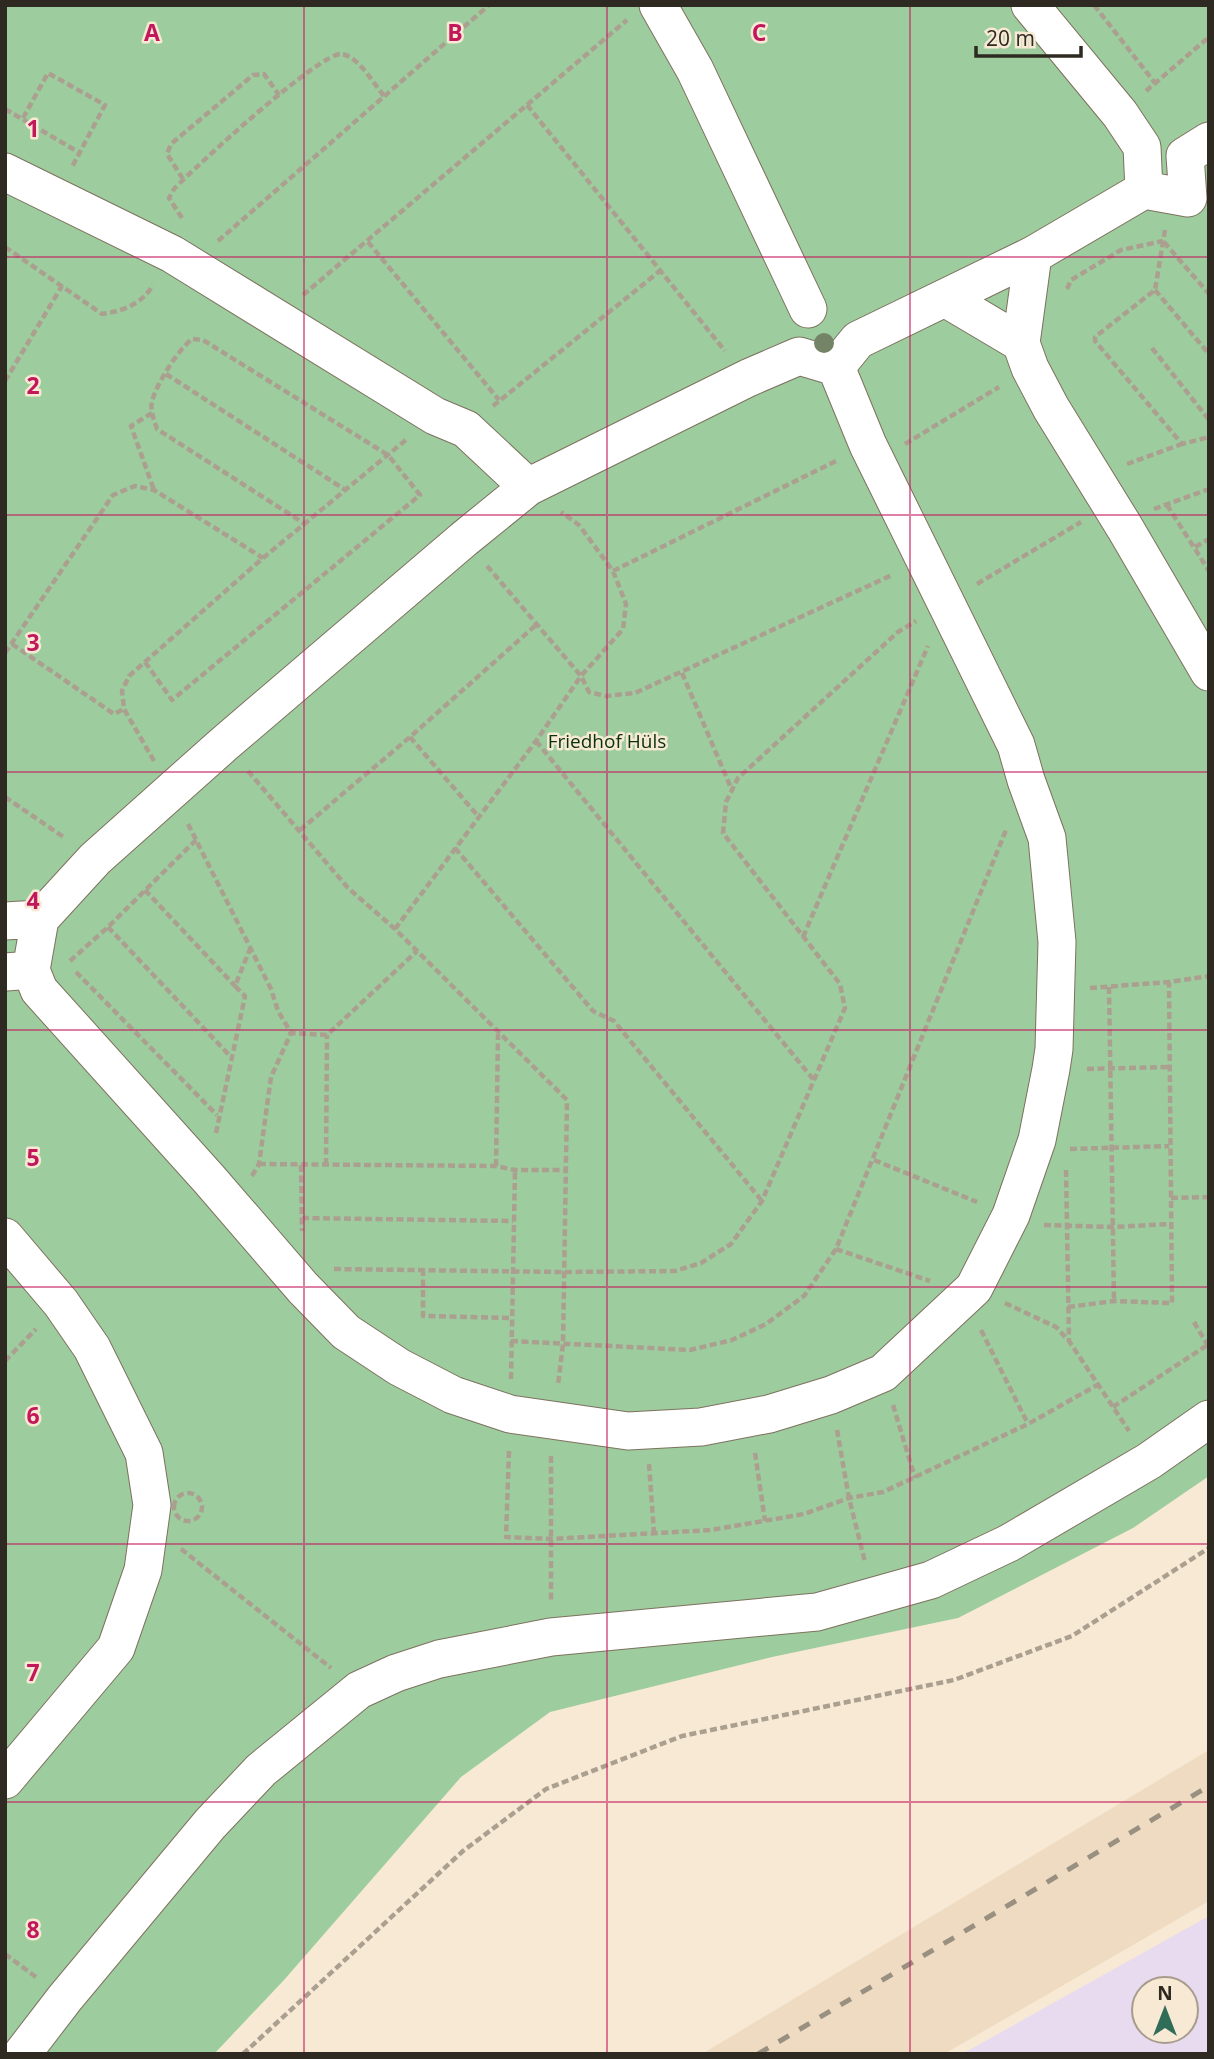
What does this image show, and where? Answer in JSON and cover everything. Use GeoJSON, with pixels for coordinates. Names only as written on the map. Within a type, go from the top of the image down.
{"type":"FeatureCollection","features":[{"type":"Feature","properties":{"kind":"lane"},"geometry":{"type":"LineString","coordinates":[[1030,5],[1119,114],[1142,147],[1144,190]]}},
{"type":"Feature","properties":{"kind":"lane"},"geometry":{"type":"LineString","coordinates":[[646,10],[695,70],[808,309],[847,354],[873,453],[1016,745],[1047,838],[1057,942],[1050,1149],[1008,1220],[974,1288],[883,1373],[831,1395],[750,1418],[701,1427],[646,1431],[510,1414],[453,1395],[399,1367],[346,1332],[302,1278],[233,1208],[39,990],[18,971],[22,920],[224,744],[528,487],[799,356],[847,354],[945,298],[1033,255],[1144,190],[1188,198],[1197,149],[1142,147]]}},
{"type":"Feature","properties":{"kind":"lane"},"geometry":{"type":"LineString","coordinates":[[5,172],[58,196],[182,261],[450,422],[528,487]]}},
{"type":"Feature","properties":{"kind":"lane"},"geometry":{"type":"LineString","coordinates":[[1025,356],[1033,255]]}},
{"type":"Feature","properties":{"kind":"lane"},"geometry":{"type":"LineString","coordinates":[[945,298],[1025,356],[1051,408],[1209,672]]}},
{"type":"Feature","properties":{"kind":"lane"},"geometry":{"type":"LineString","coordinates":[[799,356],[808,309]]}},
{"type":"Feature","properties":{"kind":"lane"},"geometry":{"type":"LineString","coordinates":[[5,1237],[61,1303],[92,1348],[144,1453],[152,1505],[143,1570],[117,1648],[5,1780]]}},
{"type":"Feature","properties":{"kind":"lane"},"geometry":{"type":"LineString","coordinates":[[22,2054],[65,1998],[236,1797],[261,1770],[359,1690],[396,1673],[439,1659],[551,1637],[817,1612],[931,1580],[1009,1543],[1149,1461],[1209,1419]]}},
{"type":"Feature","properties":{"kind":"path"},"geometry":{"type":"LineString","coordinates":[[5,247],[102,314],[120,312],[147,296],[182,261],[207,251],[489,5]]}},
{"type":"Feature","properties":{"kind":"path"},"geometry":{"type":"LineString","coordinates":[[1094,5],[1155,83]]}},
{"type":"Feature","properties":{"kind":"path"},"geometry":{"type":"LineString","coordinates":[[275,317],[368,242],[527,105],[646,10]]}},
{"type":"Feature","properties":{"kind":"path"},"geometry":{"type":"LineString","coordinates":[[1119,114],[1209,37]]}},
{"type":"Feature","properties":{"kind":"path"},"geometry":{"type":"LineString","coordinates":[[183,219],[169,198],[183,179],[279,94],[327,57],[341,54],[354,60],[384,96]]}},
{"type":"Feature","properties":{"kind":"path"},"geometry":{"type":"LineString","coordinates":[[23,118],[48,73],[105,105],[58,196]]}},
{"type":"Feature","properties":{"kind":"path"},"geometry":{"type":"LineString","coordinates":[[183,179],[167,154],[171,144],[253,75],[264,74],[279,94]]}},
{"type":"Feature","properties":{"kind":"path"},"geometry":{"type":"LineString","coordinates":[[527,105],[748,379]]}},
{"type":"Feature","properties":{"kind":"path"},"geometry":{"type":"LineString","coordinates":[[5,109],[80,153]]}},
{"type":"Feature","properties":{"kind":"path"},"geometry":{"type":"LineString","coordinates":[[1163,241],[1155,290],[1095,337],[1095,341],[1182,444]]}},
{"type":"Feature","properties":{"kind":"path"},"geometry":{"type":"LineString","coordinates":[[1065,292],[1071,280],[1121,250],[1163,241]]}},
{"type":"Feature","properties":{"kind":"path"},"geometry":{"type":"LineString","coordinates":[[1163,241],[1209,293]]}},
{"type":"Feature","properties":{"kind":"path"},"geometry":{"type":"LineString","coordinates":[[368,242],[499,400]]}},
{"type":"Feature","properties":{"kind":"path"},"geometry":{"type":"LineString","coordinates":[[290,1033],[278,1011],[271,989],[171,790],[124,709],[122,691],[129,676],[263,558],[388,455],[499,400],[660,271]]}},
{"type":"Feature","properties":{"kind":"path"},"geometry":{"type":"LineString","coordinates":[[5,381],[62,286]]}},
{"type":"Feature","properties":{"kind":"path"},"geometry":{"type":"LineString","coordinates":[[1155,290],[1209,354]]}},
{"type":"Feature","properties":{"kind":"path"},"geometry":{"type":"LineString","coordinates":[[145,662],[172,700],[420,495],[388,455],[203,340],[192,339],[184,346],[166,374],[152,402],[157,429],[305,524]]}},
{"type":"Feature","properties":{"kind":"path"},"geometry":{"type":"LineString","coordinates":[[1152,348],[1209,420]]}},
{"type":"Feature","properties":{"kind":"path"},"geometry":{"type":"LineString","coordinates":[[613,571],[873,453],[1025,356]]}},
{"type":"Feature","properties":{"kind":"path"},"geometry":{"type":"LineString","coordinates":[[166,374],[346,491]]}},
{"type":"Feature","properties":{"kind":"path"},"geometry":{"type":"LineString","coordinates":[[152,413],[131,426],[154,490]]}},
{"type":"Feature","properties":{"kind":"path"},"geometry":{"type":"LineString","coordinates":[[1120,453],[1126,464],[1209,437]]}},
{"type":"Feature","properties":{"kind":"path"},"geometry":{"type":"LineString","coordinates":[[5,653],[113,495],[135,486],[154,490],[263,558]]}},
{"type":"Feature","properties":{"kind":"path"},"geometry":{"type":"LineString","coordinates":[[396,929],[581,676],[623,629],[626,604],[613,571],[579,525],[528,487]]}},
{"type":"Feature","properties":{"kind":"path"},"geometry":{"type":"LineString","coordinates":[[301,1165],[302,1278],[423,1269],[675,1271],[701,1263],[731,1244],[762,1201],[845,1008],[840,984],[723,832],[726,802],[738,778],[898,632],[946,602],[1117,517],[1138,514],[1209,489]]}},
{"type":"Feature","properties":{"kind":"path"},"geometry":{"type":"LineString","coordinates":[[1167,505],[1209,571]]}},
{"type":"Feature","properties":{"kind":"path"},"geometry":{"type":"LineString","coordinates":[[464,539],[581,676],[589,692],[606,695],[635,693],[926,560]]}},
{"type":"Feature","properties":{"kind":"path"},"geometry":{"type":"LineString","coordinates":[[1195,547],[1209,539]]}},
{"type":"Feature","properties":{"kind":"path"},"geometry":{"type":"LineString","coordinates":[[803,938],[946,602]]}},
{"type":"Feature","properties":{"kind":"path"},"geometry":{"type":"LineString","coordinates":[[300,830],[536,625]]}},
{"type":"Feature","properties":{"kind":"path"},"geometry":{"type":"LineString","coordinates":[[12,644],[114,714],[124,709]]}},
{"type":"Feature","properties":{"kind":"path"},"geometry":{"type":"LineString","coordinates":[[682,673],[732,788]]}},
{"type":"Feature","properties":{"kind":"path"},"geometry":{"type":"LineString","coordinates":[[410,737],[478,816]]}},
{"type":"Feature","properties":{"kind":"path"},"geometry":{"type":"LineString","coordinates":[[536,741],[814,1079]]}},
{"type":"Feature","properties":{"kind":"path"},"geometry":{"type":"LineString","coordinates":[[224,744],[348,888],[396,929],[567,1100],[563,1343],[558,1391],[551,1420],[551,1637]]}},
{"type":"Feature","properties":{"kind":"path"},"geometry":{"type":"LineString","coordinates":[[511,1341],[690,1350],[732,1340],[766,1324],[804,1296],[836,1250],[1026,780]]}},
{"type":"Feature","properties":{"kind":"path"},"geometry":{"type":"LineString","coordinates":[[5,797],[95,859]]}},
{"type":"Feature","properties":{"kind":"path"},"geometry":{"type":"LineString","coordinates":[[196,840],[67,964],[218,1116]]}},
{"type":"Feature","properties":{"kind":"path"},"geometry":{"type":"LineString","coordinates":[[455,848],[593,1011],[614,1021],[762,1201]]}},
{"type":"Feature","properties":{"kind":"path"},"geometry":{"type":"LineString","coordinates":[[145,890],[245,996],[218,1116],[209,1179]]}},
{"type":"Feature","properties":{"kind":"path"},"geometry":{"type":"LineString","coordinates":[[108,927],[232,1058]]}},
{"type":"Feature","properties":{"kind":"path"},"geometry":{"type":"LineString","coordinates":[[235,986],[250,949]]}},
{"type":"Feature","properties":{"kind":"path"},"geometry":{"type":"LineString","coordinates":[[290,1033],[327,1035],[417,951]]}},
{"type":"Feature","properties":{"kind":"path"},"geometry":{"type":"LineString","coordinates":[[1054,990],[1169,982],[1209,976]]}},
{"type":"Feature","properties":{"kind":"path"},"geometry":{"type":"LineString","coordinates":[[1068,1307],[1114,1301],[1172,1303],[1169,982]]}},
{"type":"Feature","properties":{"kind":"path"},"geometry":{"type":"LineString","coordinates":[[1109,987],[1114,1301]]}},
{"type":"Feature","properties":{"kind":"path"},"geometry":{"type":"LineString","coordinates":[[233,1208],[259,1164],[271,1077],[290,1033]]}},
{"type":"Feature","properties":{"kind":"path"},"geometry":{"type":"LineString","coordinates":[[496,1166],[498,1033]]}},
{"type":"Feature","properties":{"kind":"path"},"geometry":{"type":"LineString","coordinates":[[326,1165],[327,1035]]}},
{"type":"Feature","properties":{"kind":"path"},"geometry":{"type":"LineString","coordinates":[[1051,1069],[1168,1067]]}},
{"type":"Feature","properties":{"kind":"path"},"geometry":{"type":"LineString","coordinates":[[1069,1341],[1067,1225],[1050,1149],[1169,1146]]}},
{"type":"Feature","properties":{"kind":"path"},"geometry":{"type":"LineString","coordinates":[[874,1160],[1008,1220],[1112,1227],[1170,1224]]}},
{"type":"Feature","properties":{"kind":"path"},"geometry":{"type":"LineString","coordinates":[[259,1164],[496,1166],[515,1170],[566,1170]]}},
{"type":"Feature","properties":{"kind":"path"},"geometry":{"type":"LineString","coordinates":[[515,1170],[506,1537],[551,1539],[711,1530],[804,1514],[849,1498],[883,1492],[915,1478],[1028,1424],[1099,1384]]}},
{"type":"Feature","properties":{"kind":"path"},"geometry":{"type":"LineString","coordinates":[[1171,1198],[1209,1197]]}},
{"type":"Feature","properties":{"kind":"path"},"geometry":{"type":"LineString","coordinates":[[302,1217],[513,1221]]}},
{"type":"Feature","properties":{"kind":"path"},"geometry":{"type":"LineString","coordinates":[[836,1250],[934,1282],[974,1288],[1056,1327],[1099,1384],[1149,1461]]}},
{"type":"Feature","properties":{"kind":"path"},"geometry":{"type":"LineString","coordinates":[[423,1269],[423,1316],[512,1318]]}},
{"type":"Feature","properties":{"kind":"path"},"geometry":{"type":"LineString","coordinates":[[974,1288],[982,1331],[1028,1424]]}},
{"type":"Feature","properties":{"kind":"path"},"geometry":{"type":"LineString","coordinates":[[5,1361],[61,1303]]}},
{"type":"Feature","properties":{"kind":"path"},"geometry":{"type":"LineString","coordinates":[[1113,1407],[1208,1345],[1194,1322]]}},
{"type":"Feature","properties":{"kind":"path"},"geometry":{"type":"LineString","coordinates":[[883,1373],[915,1478]]}},
{"type":"Feature","properties":{"kind":"path"},"geometry":{"type":"LineString","coordinates":[[831,1395],[849,1498],[874,1597]]}},
{"type":"Feature","properties":{"kind":"path"},"geometry":{"type":"LineString","coordinates":[[750,1418],[765,1521]]}},
{"type":"Feature","properties":{"kind":"path"},"geometry":{"type":"LineString","coordinates":[[646,1431],[654,1533]]}},
{"type":"Feature","properties":{"kind":"path"},"geometry":{"type":"LineString","coordinates":[[150,1524],[359,1690]]}},
{"type":"Feature","properties":{"kind":"path"},"geometry":{"type":"LineString","coordinates":[[243,2054],[463,1851],[546,1789],[682,1736],[954,1680],[1072,1636],[1209,1548]]}},
{"type":"Feature","properties":{"kind":"shaded area"},"geometry":{"type":"Polygon","coordinates":[[[1209,1750],[1209,1901],[944,2054],[702,2054],[1209,1750]]]}},
{"type":"Feature","properties":{"kind":"shaded area"},"geometry":{"type":"Polygon","coordinates":[[[1209,1916],[1209,2054],[962,2054],[1209,1916]]]}},
{"type":"Feature","properties":{"kind":"green space","name":"Friedhof Hüls"},"geometry":{"type":"Polygon","coordinates":[[[5,5],[1209,5],[1209,1476],[1133,1528],[958,1618],[772,1657],[550,1712],[461,1777],[284,1980],[214,2054],[5,2054],[5,5]]]}},
{"type":"Feature","properties":{"kind":"railway"},"geometry":{"type":"LineString","coordinates":[[758,2054],[1209,1786]]}}]}
